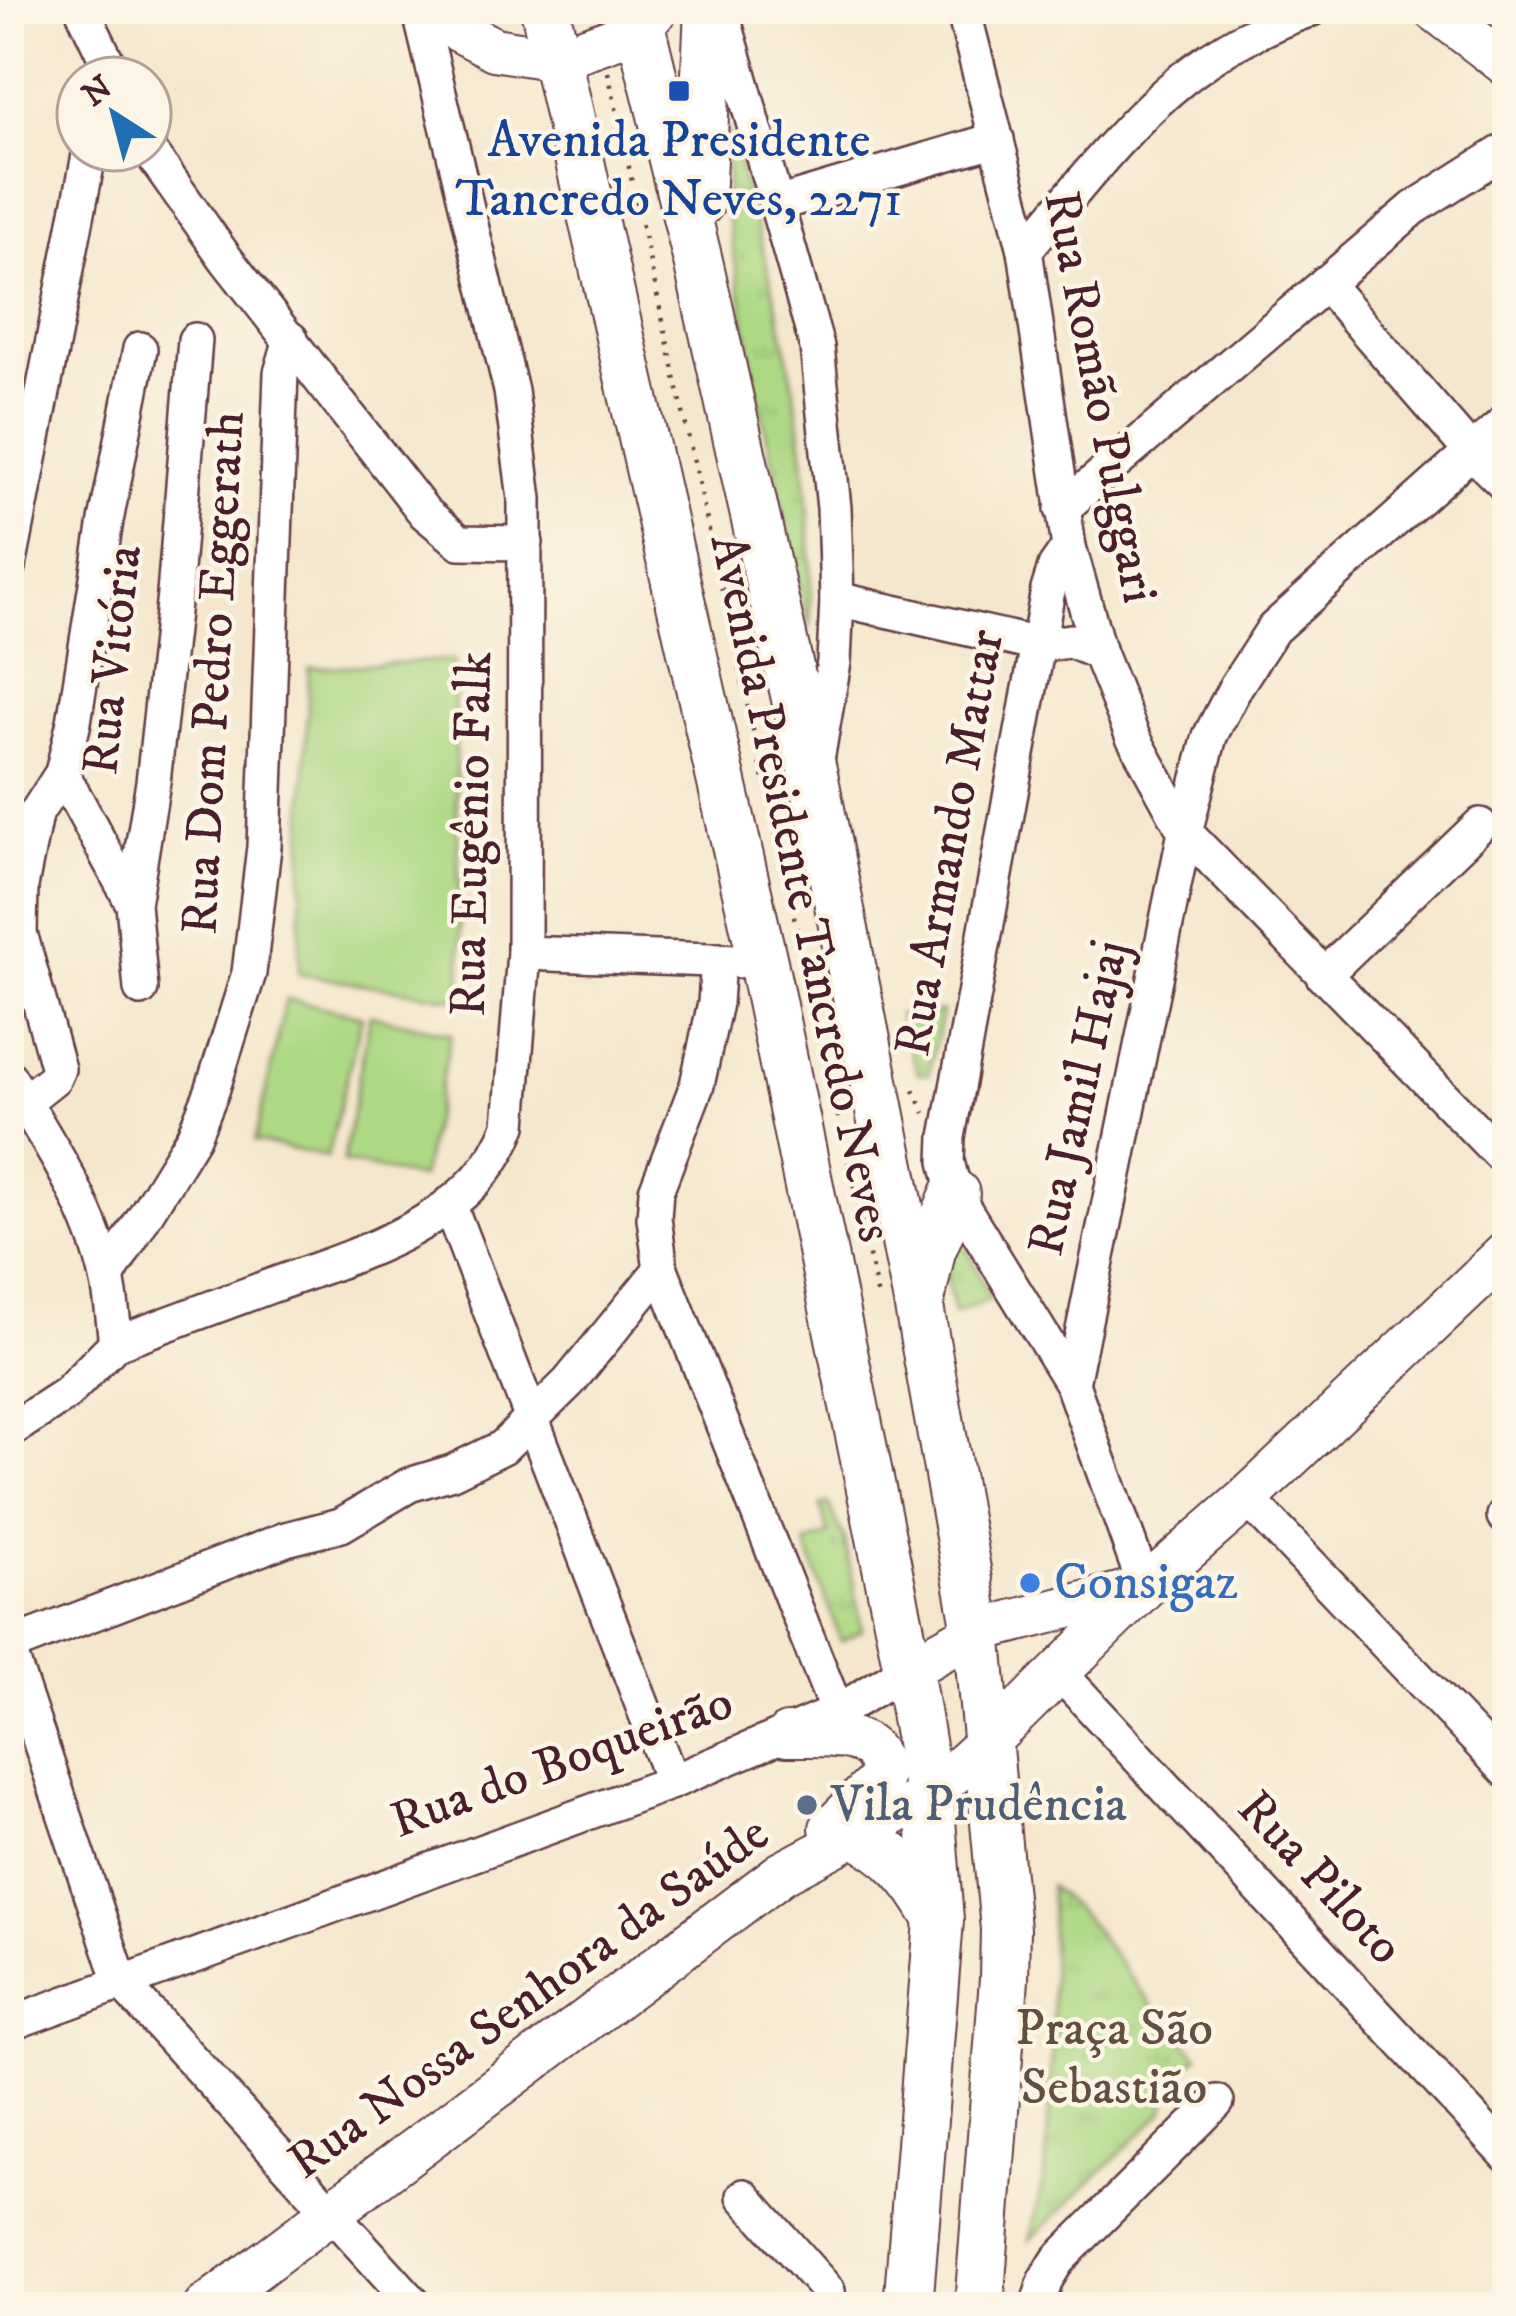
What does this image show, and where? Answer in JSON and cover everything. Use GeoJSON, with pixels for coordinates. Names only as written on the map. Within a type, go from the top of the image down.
{"type":"FeatureCollection","features":[{"type":"Feature","properties":{"kind":"highway","name":"Avenida Presidente Tancredo Neves"},"geometry":{"type":"LineString","coordinates":[[544,9],[741,961],[908,1670],[929,1795],[939,1920],[908,2307]]}},
{"type":"Feature","properties":{"kind":"highway"},"geometry":{"type":"LineString","coordinates":[[698,261],[709,9]]}},
{"type":"Feature","properties":{"kind":"highway","name":"Avenida Presidente Tancredo Neves"},"geometry":{"type":"LineString","coordinates":[[634,22],[698,261],[814,779],[898,1302],[977,1631],[1005,1963],[979,2307]]}},
{"type":"Feature","properties":{"kind":"highway"},"geometry":{"type":"LineString","coordinates":[[898,1302],[931,1251],[951,1178]]}},
{"type":"Feature","properties":{"kind":"highway"},"geometry":{"type":"LineString","coordinates":[[854,1832],[898,1860],[919,1883],[939,1920]]}},
{"type":"Feature","properties":{"kind":"main road"},"geometry":{"type":"LineString","coordinates":[[431,9],[454,28],[494,49],[555,59],[634,22]]}},
{"type":"Feature","properties":{"kind":"main road"},"geometry":{"type":"LineString","coordinates":[[1434,9],[1507,65]]}},
{"type":"Feature","properties":{"kind":"main road","name":"Rua Nossa Senhora da Saúde"},"geometry":{"type":"LineString","coordinates":[[205,2307],[782,1874],[929,1795],[1144,1587],[1247,1498],[1507,1252]]}},
{"type":"Feature","properties":{"kind":"main road","name":"Rua do Boqueirão"},"geometry":{"type":"LineString","coordinates":[[908,1670],[977,1631],[1144,1587]]}},
{"type":"Feature","properties":{"kind":"main road"},"geometry":{"type":"LineString","coordinates":[[782,1874],[881,1778],[876,1756],[860,1740],[787,1735]]}},
{"type":"Feature","properties":{"kind":"street"},"geometry":{"type":"LineString","coordinates":[[82,9],[101,54]]}},
{"type":"Feature","properties":{"kind":"street"},"geometry":{"type":"LineString","coordinates":[[105,9],[107,54]]}},
{"type":"Feature","properties":{"kind":"street","name":"Rua Eugênio Falk"},"geometry":{"type":"LineString","coordinates":[[116,1342],[374,1249],[449,1204],[502,1150],[510,1125],[524,953],[526,543],[511,391],[419,9]]}},
{"type":"Feature","properties":{"kind":"street"},"geometry":{"type":"LineString","coordinates":[[721,9],[817,347],[834,508],[837,599],[834,662],[814,779]]}},
{"type":"Feature","properties":{"kind":"street","name":"Rua Romão Pulggari"},"geometry":{"type":"LineString","coordinates":[[963,9],[1025,250],[1069,547],[1099,652],[1132,735],[1185,832],[1507,1162]]}},
{"type":"Feature","properties":{"kind":"street"},"geometry":{"type":"LineString","coordinates":[[1025,250],[1136,119],[1172,84],[1262,27],[1312,9]]}},
{"type":"Feature","properties":{"kind":"street"},"geometry":{"type":"LineString","coordinates":[[438,91],[442,66],[452,52],[463,47],[494,49]]}},
{"type":"Feature","properties":{"kind":"street"},"geometry":{"type":"LineString","coordinates":[[776,204],[997,139]]}},
{"type":"Feature","properties":{"kind":"street"},"geometry":{"type":"LineString","coordinates":[[1062,509],[1414,208],[1507,148]]}},
{"type":"Feature","properties":{"kind":"street"},"geometry":{"type":"LineString","coordinates":[[9,567],[85,174]]}},
{"type":"Feature","properties":{"kind":"street"},"geometry":{"type":"LineString","coordinates":[[165,174],[226,259],[442,530],[460,542],[526,543]]}},
{"type":"Feature","properties":{"kind":"street"},"geometry":{"type":"LineString","coordinates":[[1325,283],[1507,487]]}},
{"type":"Feature","properties":{"kind":"street","name":"Rua Dom Pedro Eggerath"},"geometry":{"type":"LineString","coordinates":[[107,1277],[194,1137],[249,973],[264,848],[281,373],[291,339]]}},
{"type":"Feature","properties":{"kind":"street","name":"Rua Vitória"},"geometry":{"type":"LineString","coordinates":[[141,988],[133,904],[159,735],[195,340]]}},
{"type":"Feature","properties":{"kind":"street"},"geometry":{"type":"LineString","coordinates":[[9,1431],[66,1394],[116,1342],[107,1277],[74,1190],[16,1089],[54,1078],[58,1069],[20,933],[21,886],[35,814],[62,773],[140,349]]}},
{"type":"Feature","properties":{"kind":"street","name":"Rua Jamil Hajaj"},"geometry":{"type":"LineString","coordinates":[[1072,1384],[1185,832],[1210,736],[1273,629],[1507,420]]}},
{"type":"Feature","properties":{"kind":"street","name":"Rua Armando Mattar"},"geometry":{"type":"LineString","coordinates":[[951,1178],[948,1137],[1048,590],[1055,567],[1069,547]]}},
{"type":"Feature","properties":{"kind":"street"},"geometry":{"type":"LineString","coordinates":[[837,599],[1039,645],[1070,641],[1099,652]]}},
{"type":"Feature","properties":{"kind":"street"},"geometry":{"type":"LineString","coordinates":[[62,773],[133,904]]}},
{"type":"Feature","properties":{"kind":"street"},"geometry":{"type":"LineString","coordinates":[[1322,976],[1480,825]]}},
{"type":"Feature","properties":{"kind":"street"},"geometry":{"type":"LineString","coordinates":[[524,953],[741,961],[715,1003],[698,1085],[656,1191],[653,1218],[661,1269],[837,1712]]}},
{"type":"Feature","properties":{"kind":"street"},"geometry":{"type":"LineString","coordinates":[[951,1178],[1072,1384],[1144,1587]]}},
{"type":"Feature","properties":{"kind":"street"},"geometry":{"type":"LineString","coordinates":[[449,1204],[672,1782]]}},
{"type":"Feature","properties":{"kind":"street"},"geometry":{"type":"LineString","coordinates":[[417,2307],[121,1982],[9,1648],[286,1539],[341,1526],[409,1485],[452,1472],[503,1447],[569,1382],[661,1269]]}},
{"type":"Feature","properties":{"kind":"street"},"geometry":{"type":"LineString","coordinates":[[1247,1498],[1507,1771]]}},
{"type":"Feature","properties":{"kind":"street","name":"Rua do Boqueirão"},"geometry":{"type":"LineString","coordinates":[[9,2024],[672,1782],[837,1712],[908,1670]]}},
{"type":"Feature","properties":{"kind":"street","name":"Rua Piloto"},"geometry":{"type":"LineString","coordinates":[[1058,1671],[1507,2155]]}},
{"type":"Feature","properties":{"kind":"street"},"geometry":{"type":"LineString","coordinates":[[1037,2307],[1058,2260],[1216,2102]]}},
{"type":"Feature","properties":{"kind":"street"},"geometry":{"type":"LineString","coordinates":[[744,2195],[828,2290],[830,2307]]}},
{"type":"Feature","properties":{"kind":"path"},"geometry":{"type":"LineString","coordinates":[[634,22],[898,1302]]}},
{"type":"Feature","properties":{"kind":"green space"},"geometry":{"type":"Polygon","coordinates":[[[727,127],[779,314],[801,434],[811,561],[810,629],[759,400],[727,214],[727,127]]]}},
{"type":"Feature","properties":{"kind":"green space"},"geometry":{"type":"Polygon","coordinates":[[[453,660],[462,1000],[299,974],[309,668],[453,660]]]}},
{"type":"Feature","properties":{"kind":"green space"},"geometry":{"type":"Polygon","coordinates":[[[286,999],[362,1016],[327,1157],[255,1141],[286,999]]]}},
{"type":"Feature","properties":{"kind":"green space"},"geometry":{"type":"Polygon","coordinates":[[[942,1012],[929,1074],[918,1073],[899,1015],[942,1012]]]}},
{"type":"Feature","properties":{"kind":"green space"},"geometry":{"type":"Polygon","coordinates":[[[370,1015],[451,1034],[421,1178],[343,1162],[370,1015]]]}},
{"type":"Feature","properties":{"kind":"green space"},"geometry":{"type":"Polygon","coordinates":[[[963,1240],[991,1299],[954,1314],[941,1251],[963,1240]]]}},
{"type":"Feature","properties":{"kind":"green space"},"geometry":{"type":"Polygon","coordinates":[[[828,1503],[845,1540],[862,1630],[841,1641],[806,1544],[829,1534],[820,1505],[828,1503]]]}},
{"type":"Feature","properties":{"kind":"green space","name":"Praça São Sebastião"},"geometry":{"type":"Polygon","coordinates":[[[1050,1886],[1084,1917],[1162,2018],[1199,2056],[1174,2076],[1163,2112],[1030,2240],[1046,2166],[1053,2035],[1050,1886]]]}},
{"type":"Feature","properties":{"kind":"place","name":"Avenida Presidente Tancredo Neves, 2271"},"geometry":{"type":"Point","coordinates":[679,91]}},
{"type":"Feature","properties":{"kind":"place","name":"Consigaz"},"geometry":{"type":"Point","coordinates":[1030,1583]}},
{"type":"Feature","properties":{"kind":"place","name":"Vila Prudência"},"geometry":{"type":"Point","coordinates":[807,1805]}}]}
